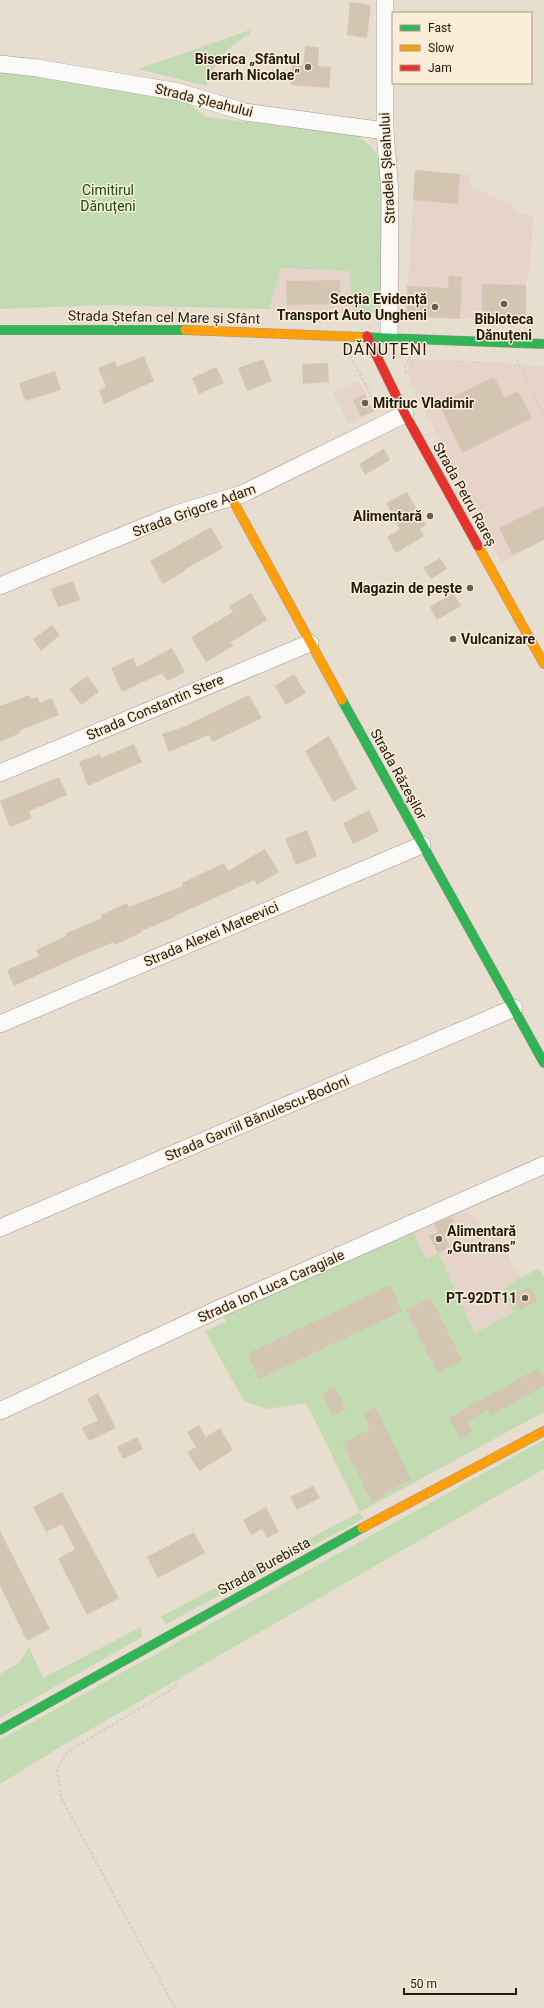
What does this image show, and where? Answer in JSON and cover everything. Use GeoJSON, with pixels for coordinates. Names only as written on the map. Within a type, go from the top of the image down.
{"type":"FeatureCollection","features":[{"type":"Feature","properties":{"kind":"street","name":"Stradela Șleahului"},"geometry":{"type":"LineString","coordinates":[[385,0],[385,131],[390,193],[389,337]]}},
{"type":"Feature","properties":{"kind":"street","name":"Strada Șleahului"},"geometry":{"type":"LineString","coordinates":[[0,64],[37,68],[179,92],[246,112],[385,131]]}},
{"type":"Feature","properties":{"kind":"street","name":"Strada Ștefan cel Mare și Sfânt"},"geometry":{"type":"LineString","coordinates":[[0,330],[173,330],[367,336],[544,344]]}},
{"type":"Feature","properties":{"kind":"street","name":"Strada Petru Rareș"},"geometry":{"type":"LineString","coordinates":[[367,336],[405,414],[544,664]]}},
{"type":"Feature","properties":{"kind":"street","name":"Strada Grigore Adam"},"geometry":{"type":"LineString","coordinates":[[0,586],[173,516],[232,499],[405,414]]}},
{"type":"Feature","properties":{"kind":"street","name":"Strada Răzeşilor"},"geometry":{"type":"LineString","coordinates":[[232,499],[310,643],[544,1063]]}},
{"type":"Feature","properties":{"kind":"street","name":"Strada Constantin Stere"},"geometry":{"type":"LineString","coordinates":[[0,773],[310,643]]}},
{"type":"Feature","properties":{"kind":"street","name":"Strada Alexei Mateevici"},"geometry":{"type":"LineString","coordinates":[[0,1024],[422,845]]}},
{"type":"Feature","properties":{"kind":"street","name":"Strada Gavriil Bănulescu-Bodoni"},"geometry":{"type":"LineString","coordinates":[[0,1228],[514,1008]]}},
{"type":"Feature","properties":{"kind":"street","name":"Strada Ion Luca Caragiale"},"geometry":{"type":"LineString","coordinates":[[0,1411],[207,1314],[544,1165]]}},
{"type":"Feature","properties":{"kind":"street","name":"Strada Burebista"},"geometry":{"type":"LineString","coordinates":[[0,1730],[419,1496],[544,1431]]}},
{"type":"Feature","properties":{"kind":"path"},"geometry":{"type":"LineString","coordinates":[[168,297],[175,303],[176,314]]}},
{"type":"Feature","properties":{"kind":"path"},"geometry":{"type":"LineString","coordinates":[[344,354],[351,356],[378,406],[378,410]]}},
{"type":"Feature","properties":{"kind":"path"},"geometry":{"type":"LineString","coordinates":[[517,360],[544,416]]}},
{"type":"Feature","properties":{"kind":"path"},"geometry":{"type":"LineString","coordinates":[[389,1317],[396,1331],[412,1323]]}},
{"type":"Feature","properties":{"kind":"path"},"geometry":{"type":"LineString","coordinates":[[350,1336],[357,1351]]}},
{"type":"Feature","properties":{"kind":"path"},"geometry":{"type":"LineString","coordinates":[[318,1351],[326,1367]]}},
{"type":"Feature","properties":{"kind":"path"},"geometry":{"type":"LineString","coordinates":[[415,1366],[430,1358]]}},
{"type":"Feature","properties":{"kind":"path"},"geometry":{"type":"LineString","coordinates":[[281,1369],[289,1386]]}},
{"type":"Feature","properties":{"kind":"path"},"geometry":{"type":"LineString","coordinates":[[175,2008],[61,1797],[57,1769],[67,1752],[174,1688],[183,1671],[183,1660],[176,1631]]}},
{"type":"Feature","properties":{"kind":"shaded area"},"geometry":{"type":"Polygon","coordinates":[[[415,170],[470,175],[470,186],[514,206],[513,211],[533,216],[531,259],[526,285],[526,321],[406,316],[415,170]]]}},
{"type":"Feature","properties":{"kind":"shaded area"},"geometry":{"type":"Polygon","coordinates":[[[281,268],[349,271],[354,313],[269,309],[281,268]]]}},
{"type":"Feature","properties":{"kind":"shaded area"},"geometry":{"type":"Polygon","coordinates":[[[410,359],[497,362],[544,367],[544,540],[501,563],[410,383],[408,368],[410,359]]]}},
{"type":"Feature","properties":{"kind":"shaded area"},"geometry":{"type":"Polygon","coordinates":[[[359,381],[374,411],[349,424],[333,392],[359,381]]]}},
{"type":"Feature","properties":{"kind":"shaded area"},"geometry":{"type":"Polygon","coordinates":[[[465,1211],[475,1217],[487,1240],[498,1234],[520,1278],[503,1290],[514,1312],[475,1333],[438,1254],[426,1259],[414,1233],[465,1211]]]}},
{"type":"Feature","properties":{"kind":"green space"},"geometry":{"type":"Polygon","coordinates":[[[250,30],[249,35],[233,45],[222,56],[206,86],[138,69],[250,30]]]}},
{"type":"Feature","properties":{"kind":"green space","name":"Cimitirul Dănuțeni"},"geometry":{"type":"Polygon","coordinates":[[[0,71],[185,101],[206,117],[355,135],[366,142],[376,152],[384,180],[380,313],[354,313],[349,271],[281,268],[269,309],[106,305],[0,309],[0,71]]]}},
{"type":"Feature","properties":{"kind":"green space"},"geometry":{"type":"Polygon","coordinates":[[[414,1233],[426,1259],[438,1253],[475,1333],[514,1312],[503,1290],[520,1278],[539,1268],[544,1278],[544,1412],[360,1512],[306,1403],[268,1409],[244,1401],[205,1331],[226,1322],[223,1315],[414,1233]]]}},
{"type":"Feature","properties":{"kind":"green space"},"geometry":{"type":"Polygon","coordinates":[[[544,1440],[544,1469],[65,1744],[0,1784],[0,1740],[544,1440]]]}},
{"type":"Feature","properties":{"kind":"green space"},"geometry":{"type":"Polygon","coordinates":[[[360,1512],[363,1519],[166,1624],[160,1617],[360,1512]]]}},
{"type":"Feature","properties":{"kind":"green space"},"geometry":{"type":"Polygon","coordinates":[[[141,1627],[142,1637],[0,1718],[0,1674],[20,1662],[29,1647],[43,1678],[141,1627]]]}},
{"type":"Feature","properties":{"kind":"building"},"geometry":{"type":"Polygon","coordinates":[[[350,2],[371,5],[367,38],[347,35],[350,2]]]}},
{"type":"Feature","properties":{"kind":"building","name":"Biserica „Sfântul Ierarh Nicolae”"},"geometry":{"type":"Polygon","coordinates":[[[305,46],[319,47],[318,66],[331,67],[329,88],[291,85],[292,65],[303,65],[305,46]]]}},
{"type":"Feature","properties":{"kind":"building"},"geometry":{"type":"Polygon","coordinates":[[[415,170],[460,174],[458,204],[413,200],[415,170]]]}},
{"type":"Feature","properties":{"kind":"building"},"geometry":{"type":"Polygon","coordinates":[[[449,276],[462,277],[460,319],[406,316],[407,286],[448,288],[449,276]]]}},
{"type":"Feature","properties":{"kind":"building"},"geometry":{"type":"Polygon","coordinates":[[[340,280],[340,304],[287,305],[286,281],[340,280]]]}},
{"type":"Feature","properties":{"kind":"building"},"geometry":{"type":"Polygon","coordinates":[[[482,284],[526,285],[526,321],[482,320],[482,284]]]}},
{"type":"Feature","properties":{"kind":"building"},"geometry":{"type":"Polygon","coordinates":[[[144,356],[154,381],[104,404],[99,390],[106,387],[98,368],[115,361],[117,367],[144,356]]]}},
{"type":"Feature","properties":{"kind":"building"},"geometry":{"type":"Polygon","coordinates":[[[263,359],[272,381],[247,391],[238,368],[263,359]]]}},
{"type":"Feature","properties":{"kind":"building"},"geometry":{"type":"Polygon","coordinates":[[[328,363],[329,382],[303,384],[302,364],[328,363]]]}},
{"type":"Feature","properties":{"kind":"building"},"geometry":{"type":"Polygon","coordinates":[[[216,367],[224,383],[199,394],[192,378],[216,367]]]}},
{"type":"Feature","properties":{"kind":"building"},"geometry":{"type":"Polygon","coordinates":[[[55,371],[61,390],[25,401],[19,383],[55,371]]]}},
{"type":"Feature","properties":{"kind":"building"},"geometry":{"type":"Polygon","coordinates":[[[494,377],[505,398],[518,391],[532,418],[462,453],[439,404],[494,377]]]}},
{"type":"Feature","properties":{"kind":"building"},"geometry":{"type":"Polygon","coordinates":[[[365,394],[374,411],[361,417],[353,400],[365,394]]]}},
{"type":"Feature","properties":{"kind":"building"},"geometry":{"type":"Polygon","coordinates":[[[384,449],[390,460],[365,475],[359,464],[384,449]]]}},
{"type":"Feature","properties":{"kind":"building"},"geometry":{"type":"Polygon","coordinates":[[[407,492],[426,525],[420,529],[424,536],[396,553],[387,537],[400,529],[386,503],[407,492]]]}},
{"type":"Feature","properties":{"kind":"building"},"geometry":{"type":"Polygon","coordinates":[[[544,506],[544,540],[513,555],[499,528],[544,506]]]}},
{"type":"Feature","properties":{"kind":"building"},"geometry":{"type":"Polygon","coordinates":[[[211,527],[223,548],[184,570],[185,571],[163,584],[150,561],[211,527]]]}},
{"type":"Feature","properties":{"kind":"building"},"geometry":{"type":"Polygon","coordinates":[[[440,558],[447,569],[431,579],[423,568],[440,558]]]}},
{"type":"Feature","properties":{"kind":"building"},"geometry":{"type":"Polygon","coordinates":[[[73,581],[80,600],[58,607],[51,589],[73,581]]]}},
{"type":"Feature","properties":{"kind":"building"},"geometry":{"type":"Polygon","coordinates":[[[251,593],[267,620],[231,642],[233,646],[206,662],[191,637],[233,612],[229,606],[251,593]]]}},
{"type":"Feature","properties":{"kind":"building"},"geometry":{"type":"Polygon","coordinates":[[[453,593],[461,606],[437,620],[430,607],[453,593]]]}},
{"type":"Feature","properties":{"kind":"building"},"geometry":{"type":"Polygon","coordinates":[[[52,625],[60,635],[41,651],[33,639],[52,625]]]}},
{"type":"Feature","properties":{"kind":"building"},"geometry":{"type":"Polygon","coordinates":[[[172,648],[185,672],[167,681],[162,673],[122,692],[111,668],[133,658],[137,667],[172,648]]]}},
{"type":"Feature","properties":{"kind":"building"},"geometry":{"type":"Polygon","coordinates":[[[294,674],[306,693],[286,705],[275,686],[294,674]]]}},
{"type":"Feature","properties":{"kind":"building"},"geometry":{"type":"Polygon","coordinates":[[[87,676],[99,692],[81,705],[69,689],[87,676]]]}},
{"type":"Feature","properties":{"kind":"building"},"geometry":{"type":"Polygon","coordinates":[[[30,695],[31,699],[38,697],[40,703],[52,698],[59,715],[19,731],[20,733],[0,742],[0,706],[30,695]]]}},
{"type":"Feature","properties":{"kind":"building"},"geometry":{"type":"Polygon","coordinates":[[[249,695],[262,718],[212,742],[209,735],[169,752],[162,734],[183,727],[249,695]]]}},
{"type":"Feature","properties":{"kind":"building"},"geometry":{"type":"Polygon","coordinates":[[[329,736],[357,789],[333,802],[305,751],[329,736]]]}},
{"type":"Feature","properties":{"kind":"building"},"geometry":{"type":"Polygon","coordinates":[[[134,744],[142,762],[88,786],[79,762],[100,754],[101,758],[134,744]]]}},
{"type":"Feature","properties":{"kind":"building"},"geometry":{"type":"Polygon","coordinates":[[[59,777],[67,795],[29,811],[32,818],[10,827],[0,801],[59,777]]]}},
{"type":"Feature","properties":{"kind":"building"},"geometry":{"type":"Polygon","coordinates":[[[369,810],[379,831],[353,844],[343,823],[369,810]]]}},
{"type":"Feature","properties":{"kind":"building"},"geometry":{"type":"Polygon","coordinates":[[[307,830],[317,856],[296,865],[285,839],[307,830]]]}},
{"type":"Feature","properties":{"kind":"building"},"geometry":{"type":"Polygon","coordinates":[[[265,849],[279,872],[257,885],[254,880],[175,917],[141,931],[142,932],[115,945],[114,942],[14,986],[7,970],[39,956],[36,950],[66,936],[65,934],[102,918],[101,915],[127,903],[129,907],[183,886],[182,883],[224,863],[228,871],[265,849]]]}},
{"type":"Feature","properties":{"kind":"building"},"geometry":{"type":"Polygon","coordinates":[[[451,1217],[456,1228],[444,1234],[450,1247],[438,1253],[429,1236],[438,1232],[434,1224],[451,1217]]]}},
{"type":"Feature","properties":{"kind":"building"},"geometry":{"type":"Polygon","coordinates":[[[390,1285],[402,1311],[259,1379],[247,1354],[390,1285]]]}},
{"type":"Feature","properties":{"kind":"building","name":"PT-92DT11"},"geometry":{"type":"Polygon","coordinates":[[[530,1286],[538,1300],[520,1310],[512,1296],[530,1286]]]}},
{"type":"Feature","properties":{"kind":"building"},"geometry":{"type":"Polygon","coordinates":[[[431,1298],[462,1360],[437,1373],[406,1310],[431,1298]]]}},
{"type":"Feature","properties":{"kind":"building"},"geometry":{"type":"Polygon","coordinates":[[[538,1368],[544,1378],[544,1386],[491,1415],[488,1409],[467,1422],[472,1432],[461,1439],[449,1418],[538,1368]]]}},
{"type":"Feature","properties":{"kind":"building"},"geometry":{"type":"Polygon","coordinates":[[[335,1387],[346,1409],[333,1415],[322,1393],[335,1387]]]}},
{"type":"Feature","properties":{"kind":"building"},"geometry":{"type":"Polygon","coordinates":[[[98,1393],[116,1428],[89,1441],[82,1428],[98,1420],[87,1399],[98,1393]]]}},
{"type":"Feature","properties":{"kind":"building"},"geometry":{"type":"Polygon","coordinates":[[[375,1407],[411,1480],[383,1494],[384,1496],[372,1502],[343,1443],[370,1429],[363,1413],[375,1407]]]}},
{"type":"Feature","properties":{"kind":"building"},"geometry":{"type":"Polygon","coordinates":[[[199,1425],[206,1437],[220,1428],[233,1450],[199,1471],[187,1452],[196,1447],[187,1432],[199,1425]]]}},
{"type":"Feature","properties":{"kind":"building"},"geometry":{"type":"Polygon","coordinates":[[[137,1437],[143,1449],[123,1459],[117,1447],[137,1437]]]}},
{"type":"Feature","properties":{"kind":"building"},"geometry":{"type":"Polygon","coordinates":[[[313,1486],[320,1498],[297,1510],[290,1497],[313,1486]]]}},
{"type":"Feature","properties":{"kind":"building"},"geometry":{"type":"Polygon","coordinates":[[[62,1492],[119,1598],[87,1615],[58,1559],[75,1549],[62,1524],[46,1532],[33,1507],[62,1492]]]}},
{"type":"Feature","properties":{"kind":"building"},"geometry":{"type":"Polygon","coordinates":[[[266,1507],[279,1532],[267,1538],[262,1529],[251,1535],[243,1520],[266,1507]]]}},
{"type":"Feature","properties":{"kind":"building"},"geometry":{"type":"Polygon","coordinates":[[[0,1531],[50,1629],[27,1641],[0,1586],[0,1531]]]}},
{"type":"Feature","properties":{"kind":"building"},"geometry":{"type":"Polygon","coordinates":[[[194,1532],[205,1553],[158,1578],[147,1557],[194,1532]]]}},
{"type":"Feature","properties":{"kind":"traffic: fast"},"geometry":{"type":"LineString","coordinates":[[0,330],[185,330]]}},
{"type":"Feature","properties":{"kind":"traffic: fast"},"geometry":{"type":"LineString","coordinates":[[361,337],[544,344]]}},
{"type":"Feature","properties":{"kind":"traffic: fast"},"geometry":{"type":"LineString","coordinates":[[342,700],[544,1063]]}},
{"type":"Feature","properties":{"kind":"traffic: fast"},"geometry":{"type":"LineString","coordinates":[[0,1730],[362,1528]]}},
{"type":"Feature","properties":{"kind":"traffic: slow"},"geometry":{"type":"LineString","coordinates":[[185,330],[361,337]]}},
{"type":"Feature","properties":{"kind":"traffic: slow"},"geometry":{"type":"LineString","coordinates":[[232,499],[342,700]]}},
{"type":"Feature","properties":{"kind":"traffic: slow"},"geometry":{"type":"LineString","coordinates":[[478,546],[544,664]]}},
{"type":"Feature","properties":{"kind":"traffic: slow"},"geometry":{"type":"LineString","coordinates":[[362,1528],[544,1431]]}},
{"type":"Feature","properties":{"kind":"traffic: jam"},"geometry":{"type":"LineString","coordinates":[[367,336],[405,414],[478,546]]}},
{"type":"Feature","properties":{"kind":"place","name":"Biserica „Sfântul Ierarh Nicolae”"},"geometry":{"type":"Point","coordinates":[308,67]}},
{"type":"Feature","properties":{"kind":"place","name":"Bibloteca Dănuțeni"},"geometry":{"type":"Point","coordinates":[504,304]}},
{"type":"Feature","properties":{"kind":"place","name":"Secția Evidență Transport Auto Ungheni"},"geometry":{"type":"Point","coordinates":[435,307]}},
{"type":"Feature","properties":{"kind":"place","name":"Mitriuc Vladimir"},"geometry":{"type":"Point","coordinates":[365,403]}},
{"type":"Feature","properties":{"kind":"place","name":"Alimentară"},"geometry":{"type":"Point","coordinates":[430,516]}},
{"type":"Feature","properties":{"kind":"place","name":"Magazin de pește"},"geometry":{"type":"Point","coordinates":[470,588]}},
{"type":"Feature","properties":{"kind":"place","name":"Vulcanizare"},"geometry":{"type":"Point","coordinates":[453,639]}},
{"type":"Feature","properties":{"kind":"place","name":"Alimentară „Guntrans”"},"geometry":{"type":"Point","coordinates":[439,1239]}},
{"type":"Feature","properties":{"kind":"place","name":"PT-92DT11"},"geometry":{"type":"Point","coordinates":[525,1298]}},
{"type":"Feature","properties":{"kind":"district","name":"DĂNUȚENI"},"geometry":{"type":"Point","coordinates":[385,349]}}]}
